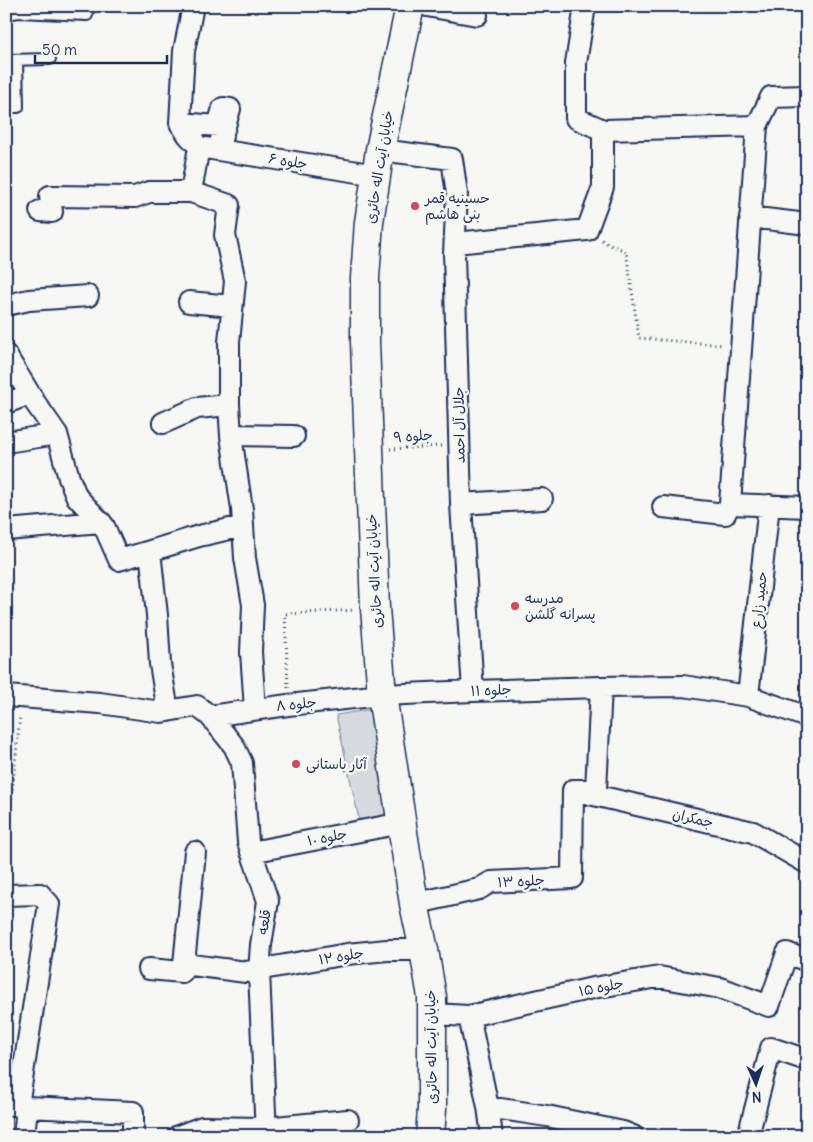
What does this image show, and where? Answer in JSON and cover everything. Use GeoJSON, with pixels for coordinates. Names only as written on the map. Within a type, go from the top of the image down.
{"type":"FeatureCollection","features":[{"type":"Feature","properties":{"kind":"main road","name":"خیابان آیت اله حائری"},"geometry":{"type":"LineString","coordinates":[[410,6],[378,163],[369,222],[365,278],[365,342],[375,608],[382,695],[414,904],[432,997],[432,1109],[430,1136]]}},
{"type":"Feature","properties":{"kind":"street"},"geometry":{"type":"LineString","coordinates":[[193,6],[184,51],[180,123],[188,135],[209,148]]}},
{"type":"Feature","properties":{"kind":"street"},"geometry":{"type":"LineString","coordinates":[[426,6],[477,15]]}},
{"type":"Feature","properties":{"kind":"street"},"geometry":{"type":"LineString","coordinates":[[585,6],[576,63],[576,118],[603,130],[757,126]]}},
{"type":"Feature","properties":{"kind":"street"},"geometry":{"type":"LineString","coordinates":[[663,507],[725,514],[730,504],[757,126],[771,97],[807,96]]}},
{"type":"Feature","properties":{"kind":"street"},"geometry":{"type":"LineString","coordinates":[[180,123],[218,126],[223,108],[230,109],[209,148],[191,192]]}},
{"type":"Feature","properties":{"kind":"street"},"geometry":{"type":"LineString","coordinates":[[455,243],[587,230],[603,187],[603,130]]}},
{"type":"Feature","properties":{"kind":"street","name":"جلوه ۶"},"geometry":{"type":"LineString","coordinates":[[209,148],[378,163],[452,159]]}},
{"type":"Feature","properties":{"kind":"street","name":"جلال آل احمد"},"geometry":{"type":"LineString","coordinates":[[452,159],[457,194],[454,253],[461,504],[473,691]]}},
{"type":"Feature","properties":{"kind":"street"},"geometry":{"type":"LineString","coordinates":[[40,212],[52,212],[50,196],[135,197],[149,192],[191,192],[230,205],[225,235],[235,281],[229,342],[229,405],[231,435],[242,509],[245,558],[253,605],[251,652],[255,709]]}},
{"type":"Feature","properties":{"kind":"street"},"geometry":{"type":"LineString","coordinates":[[750,217],[807,224]]}},
{"type":"Feature","properties":{"kind":"street"},"geometry":{"type":"LineString","coordinates":[[6,305],[29,300],[88,296]]}},
{"type":"Feature","properties":{"kind":"street"},"geometry":{"type":"LineString","coordinates":[[189,302],[232,306]]}},
{"type":"Feature","properties":{"kind":"street"},"geometry":{"type":"LineString","coordinates":[[6,355],[57,434],[69,478],[77,497],[104,526],[119,560],[199,536],[243,526]]}},
{"type":"Feature","properties":{"kind":"street"},"geometry":{"type":"LineString","coordinates":[[6,403],[30,394]]}},
{"type":"Feature","properties":{"kind":"street"},"geometry":{"type":"LineString","coordinates":[[163,423],[196,408],[229,405]]}},
{"type":"Feature","properties":{"kind":"street"},"geometry":{"type":"LineString","coordinates":[[6,442],[57,434]]}},
{"type":"Feature","properties":{"kind":"street"},"geometry":{"type":"LineString","coordinates":[[231,435],[294,436]]}},
{"type":"Feature","properties":{"kind":"street"},"geometry":{"type":"LineString","coordinates":[[461,504],[542,499]]}},
{"type":"Feature","properties":{"kind":"street"},"geometry":{"type":"LineString","coordinates":[[730,504],[807,507]]}},
{"type":"Feature","properties":{"kind":"street","name":"حمید زارع"},"geometry":{"type":"LineString","coordinates":[[748,696],[769,505]]}},
{"type":"Feature","properties":{"kind":"street"},"geometry":{"type":"LineString","coordinates":[[6,530],[101,522]]}},
{"type":"Feature","properties":{"kind":"street"},"geometry":{"type":"LineString","coordinates":[[150,551],[160,664],[168,711]]}},
{"type":"Feature","properties":{"kind":"street"},"geometry":{"type":"LineString","coordinates":[[573,790],[596,790],[600,687],[683,686],[748,696],[807,716]]}},
{"type":"Feature","properties":{"kind":"street","name":"جلوه ۱۱"},"geometry":{"type":"LineString","coordinates":[[382,695],[600,687]]}},
{"type":"Feature","properties":{"kind":"street","name":"جلوه ۸"},"geometry":{"type":"LineString","coordinates":[[14,697],[100,703],[161,712],[255,709],[382,695]]}},
{"type":"Feature","properties":{"kind":"street","name":"قلعه"},"geometry":{"type":"LineString","coordinates":[[204,711],[234,746],[242,763],[248,842],[268,901],[259,971],[266,1132]]}},
{"type":"Feature","properties":{"kind":"street","name":"جمکران"},"geometry":{"type":"LineString","coordinates":[[573,790],[752,832],[807,863]]}},
{"type":"Feature","properties":{"kind":"street","name":"جلوه ۱۳"},"geometry":{"type":"LineString","coordinates":[[414,904],[480,889],[491,882],[572,878],[573,790]]}},
{"type":"Feature","properties":{"kind":"street","name":"جلوه ۱۰"},"geometry":{"type":"LineString","coordinates":[[251,852],[402,823]]}},
{"type":"Feature","properties":{"kind":"street"},"geometry":{"type":"LineString","coordinates":[[149,969],[182,972],[195,852]]}},
{"type":"Feature","properties":{"kind":"street"},"geometry":{"type":"LineString","coordinates":[[6,894],[40,894],[49,904],[17,1106],[24,1136]]}},
{"type":"Feature","properties":{"kind":"street","name":"جلوه ۱۲"},"geometry":{"type":"LineString","coordinates":[[184,964],[246,972],[347,954],[387,950],[424,950]]}},
{"type":"Feature","properties":{"kind":"street","name":"جلوه ۱۵"},"geometry":{"type":"LineString","coordinates":[[432,1014],[469,1016],[593,988],[658,977],[720,988],[769,1006],[787,953],[807,961]]}},
{"type":"Feature","properties":{"kind":"street"},"geometry":{"type":"LineString","coordinates":[[469,1016],[488,1107],[492,1136]]}},
{"type":"Feature","properties":{"kind":"street"},"geometry":{"type":"LineString","coordinates":[[748,1136],[771,1048],[807,1060]]}},
{"type":"Feature","properties":{"kind":"street"},"geometry":{"type":"LineString","coordinates":[[17,1106],[133,1112],[133,1132],[135,1136]]}},
{"type":"Feature","properties":{"kind":"street"},"geometry":{"type":"LineString","coordinates":[[488,1107],[547,1116],[623,1132],[633,1136]]}},
{"type":"Feature","properties":{"kind":"street"},"geometry":{"type":"LineString","coordinates":[[180,1135],[202,1127],[266,1132],[348,1120]]}},
{"type":"Feature","properties":{"kind":"lane"},"geometry":{"type":"LineString","coordinates":[[6,14],[19,12],[87,15],[89,6]]}},
{"type":"Feature","properties":{"kind":"lane"},"geometry":{"type":"LineString","coordinates":[[6,107],[18,108],[12,60],[50,59]]}},
{"type":"Feature","properties":{"kind":"path"},"geometry":{"type":"LineString","coordinates":[[587,230],[608,244],[626,251],[639,338],[741,347]]}},
{"type":"Feature","properties":{"kind":"path","name":"جلوه ۹"},"geometry":{"type":"LineString","coordinates":[[369,450],[459,444]]}},
{"type":"Feature","properties":{"kind":"path"},"geometry":{"type":"LineString","coordinates":[[288,705],[285,614],[375,608]]}},
{"type":"Feature","properties":{"kind":"path"},"geometry":{"type":"LineString","coordinates":[[6,849],[14,697]]}},
{"type":"Feature","properties":{"kind":"shaded area"},"geometry":{"type":"Polygon","coordinates":[[[373,709],[388,816],[360,824],[336,715],[373,709]]]}},
{"type":"Feature","properties":{"kind":"place","name":"حسینیه قمر بنی هاشم"},"geometry":{"type":"Point","coordinates":[415,206]}},
{"type":"Feature","properties":{"kind":"place","name":"مدرسه پسرانه گلشن"},"geometry":{"type":"Point","coordinates":[515,606]}},
{"type":"Feature","properties":{"kind":"place","name":"آثار باستانی"},"geometry":{"type":"Point","coordinates":[296,764]}}]}
